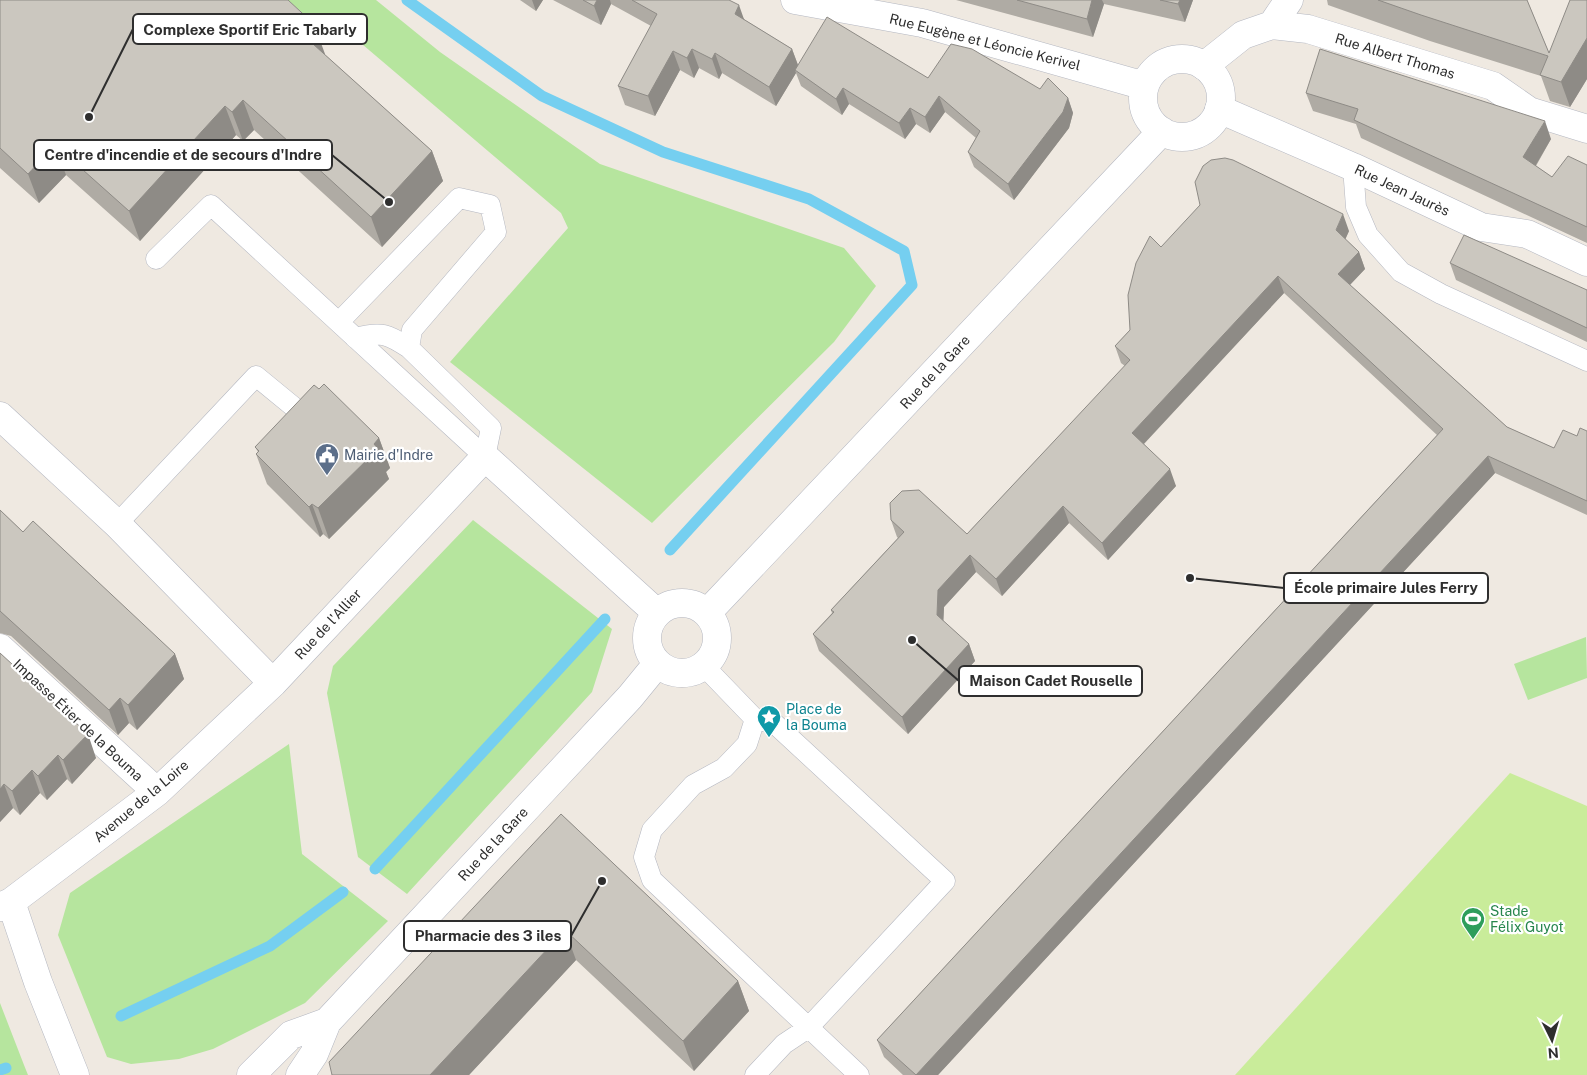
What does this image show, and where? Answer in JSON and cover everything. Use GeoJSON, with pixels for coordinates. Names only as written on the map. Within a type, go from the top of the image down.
{"type":"FeatureCollection","features":[{"type":"Feature","properties":{"kind":"street","name":"Rue Eugène et Léoncie Kerivel"},"geometry":{"type":"LineString","coordinates":[[795,0],[922,23],[1145,86]]}},
{"type":"Feature","properties":{"kind":"street"},"geometry":{"type":"LineString","coordinates":[[1272,25],[1289,0]]}},
{"type":"Feature","properties":{"kind":"street","name":"Rue Albert Thomas"},"geometry":{"type":"LineString","coordinates":[[1204,66],[1243,35],[1272,25],[1308,29],[1493,86],[1529,112],[1587,129]]}},
{"type":"Feature","properties":{"kind":"street"},"geometry":{"type":"LineString","coordinates":[[1185,59],[1198,62],[1204,66],[1217,79],[1221,91],[1219,109],[1209,126],[1199,133],[1187,136],[1174,136],[1162,131],[1152,123],[1146,112],[1143,99],[1145,86],[1151,74],[1160,66],[1172,60],[1185,59]]}},
{"type":"Feature","properties":{"kind":"street","name":"Rue Jean Jaurès"},"geometry":{"type":"LineString","coordinates":[[1219,109],[1353,167],[1481,227],[1527,234],[1587,262]]}},
{"type":"Feature","properties":{"kind":"street","name":"Rue de la Gare"},"geometry":{"type":"LineString","coordinates":[[707,613],[1162,131]]}},
{"type":"Feature","properties":{"kind":"street"},"geometry":{"type":"LineString","coordinates":[[0,416],[117,524],[274,683]]}},
{"type":"Feature","properties":{"kind":"street"},"geometry":{"type":"LineString","coordinates":[[485,457],[657,613]]}},
{"type":"Feature","properties":{"kind":"street","name":"Rue de l'Allier"},"geometry":{"type":"LineString","coordinates":[[274,683],[485,457]]}},
{"type":"Feature","properties":{"kind":"street"},"geometry":{"type":"LineString","coordinates":[[673,604],[691,604],[707,613],[716,628],[717,644],[710,660],[694,672],[674,673],[657,664],[649,652],[646,638],[649,624],[657,613],[673,604]]}},
{"type":"Feature","properties":{"kind":"street","name":"Impasse Étier de la Bouma"},"geometry":{"type":"LineString","coordinates":[[0,648],[156,792]]}},
{"type":"Feature","properties":{"kind":"street","name":"Rue de la Gare"},"geometry":{"type":"LineString","coordinates":[[300,1075],[314,1054],[327,1022],[610,718],[657,664]]}},
{"type":"Feature","properties":{"kind":"street","name":"Avenue de la Loire"},"geometry":{"type":"LineString","coordinates":[[6,905],[156,792],[274,683]]}},
{"type":"Feature","properties":{"kind":"street"},"geometry":{"type":"LineString","coordinates":[[6,905],[75,1075]]}},
{"type":"Feature","properties":{"kind":"street","name":"Rue de la Gare"},"geometry":{"type":"LineString","coordinates":[[251,1075],[291,1035],[327,1022]]}},
{"type":"Feature","properties":{"kind":"lane"},"geometry":{"type":"LineString","coordinates":[[1353,167],[1356,207],[1368,235],[1402,272],[1441,294],[1587,361]]}},
{"type":"Feature","properties":{"kind":"lane"},"geometry":{"type":"LineString","coordinates":[[339,322],[459,198],[490,205],[496,232],[412,330],[409,348]]}},
{"type":"Feature","properties":{"kind":"lane"},"geometry":{"type":"LineString","coordinates":[[156,260],[211,205],[485,457]]}},
{"type":"Feature","properties":{"kind":"lane"},"geometry":{"type":"LineString","coordinates":[[355,338],[371,334],[389,335],[409,348],[491,428],[485,457]]}},
{"type":"Feature","properties":{"kind":"lane"},"geometry":{"type":"LineString","coordinates":[[117,524],[256,376],[306,417]]}},
{"type":"Feature","properties":{"kind":"lane"},"geometry":{"type":"LineString","coordinates":[[703,665],[755,719],[775,724],[945,880],[808,1028],[784,1044],[755,1075]]}},
{"type":"Feature","properties":{"kind":"lane"},"geometry":{"type":"LineString","coordinates":[[755,719],[747,744],[724,768],[693,785],[652,830],[644,857],[652,880],[859,1075]]}},
{"type":"Feature","properties":{"kind":"green space"},"geometry":{"type":"Polygon","coordinates":[[[267,0],[376,0],[440,52],[600,164],[844,248],[876,286],[834,342],[652,523],[450,362],[568,228],[561,213],[336,22],[314,44],[267,0]]]}},
{"type":"Feature","properties":{"kind":"green space"},"geometry":{"type":"Polygon","coordinates":[[[473,520],[612,629],[592,692],[407,894],[358,857],[327,693],[333,666],[473,520]]]}},
{"type":"Feature","properties":{"kind":"green space"},"geometry":{"type":"Polygon","coordinates":[[[1586,637],[1587,678],[1528,700],[1514,664],[1586,637]]]}},
{"type":"Feature","properties":{"kind":"green space"},"geometry":{"type":"Polygon","coordinates":[[[289,744],[302,854],[388,921],[305,1003],[213,1049],[179,1059],[131,1064],[107,1057],[58,935],[70,893],[289,744]]]}},
{"type":"Feature","properties":{"kind":"green space","name":"Stade Félix Guyot"},"geometry":{"type":"Polygon","coordinates":[[[1510,773],[1587,806],[1587,1075],[1235,1075],[1510,773]]]}},
{"type":"Feature","properties":{"kind":"green space"},"geometry":{"type":"Polygon","coordinates":[[[0,1003],[24,1065],[28,1075],[0,1075],[0,1003]]]}},
{"type":"Feature","properties":{"kind":"building"},"geometry":{"type":"Polygon","coordinates":[[[0,0],[288,0],[314,24],[303,35],[432,151],[371,217],[243,100],[232,112],[225,106],[129,211],[55,145],[28,174],[0,148],[0,0]]]}},
{"type":"Feature","properties":{"kind":"building"},"geometry":{"type":"Polygon","coordinates":[[[583,0],[597,0],[594,6],[583,0]]]}},
{"type":"Feature","properties":{"kind":"building"},"geometry":{"type":"Polygon","coordinates":[[[632,0],[729,0],[739,5],[735,14],[792,49],[769,87],[715,53],[712,59],[692,49],[687,58],[673,51],[648,96],[618,86],[657,14],[632,0]]]}},
{"type":"Feature","properties":{"kind":"building"},"geometry":{"type":"Polygon","coordinates":[[[1017,0],[1092,0],[1087,19],[1017,0]]]}},
{"type":"Feature","properties":{"kind":"building"},"geometry":{"type":"Polygon","coordinates":[[[1160,0],[1180,0],[1178,4],[1160,0]]]}},
{"type":"Feature","properties":{"kind":"building"},"geometry":{"type":"Polygon","coordinates":[[[1378,0],[1527,0],[1549,53],[1570,0],[1587,0],[1587,38],[1561,82],[1540,75],[1548,56],[1378,0]]]}},
{"type":"Feature","properties":{"kind":"building"},"geometry":{"type":"Polygon","coordinates":[[[827,17],[928,78],[951,44],[972,49],[1040,89],[1048,78],[1068,98],[1063,112],[1008,184],[968,152],[980,131],[939,96],[925,117],[910,108],[899,123],[843,88],[836,99],[795,70],[827,17]]]}},
{"type":"Feature","properties":{"kind":"building"},"geometry":{"type":"Polygon","coordinates":[[[1320,49],[1545,121],[1523,157],[1552,177],[1568,156],[1587,165],[1587,227],[1354,120],[1358,109],[1306,93],[1320,49]]]}},
{"type":"Feature","properties":{"kind":"building"},"geometry":{"type":"Polygon","coordinates":[[[1225,158],[1233,160],[1343,214],[1336,230],[1359,252],[1338,274],[1507,427],[1554,448],[1563,430],[1577,436],[1580,428],[1587,431],[1587,501],[1488,456],[916,1075],[877,1040],[1443,429],[1278,276],[1132,433],[1170,469],[1102,543],[1063,506],[996,579],[970,555],[938,590],[937,615],[969,644],[902,717],[813,634],[834,612],[831,610],[904,532],[891,520],[890,503],[902,491],[919,490],[967,534],[1130,360],[1115,346],[1130,330],[1128,295],[1136,263],[1150,236],[1161,247],[1200,205],[1195,182],[1203,166],[1211,160],[1225,158]]]}},
{"type":"Feature","properties":{"kind":"building"},"geometry":{"type":"Polygon","coordinates":[[[1464,235],[1587,290],[1587,328],[1450,263],[1464,235]]]}},
{"type":"Feature","properties":{"kind":"building"},"geometry":{"type":"Polygon","coordinates":[[[324,384],[379,438],[374,444],[378,449],[318,508],[312,504],[309,507],[256,454],[259,451],[255,447],[314,385],[319,389],[324,384]]]}},
{"type":"Feature","properties":{"kind":"building"},"geometry":{"type":"Polygon","coordinates":[[[0,510],[23,532],[33,521],[175,654],[128,705],[120,698],[109,710],[0,611],[0,510]]]}},
{"type":"Feature","properties":{"kind":"building"},"geometry":{"type":"Polygon","coordinates":[[[0,653],[88,734],[63,760],[58,755],[38,776],[32,770],[12,791],[4,784],[0,789],[0,653]]]}},
{"type":"Feature","properties":{"kind":"building"},"geometry":{"type":"Polygon","coordinates":[[[561,814],[738,981],[683,1041],[565,930],[430,1075],[332,1075],[329,1062],[561,814]]]}},
{"type":"Feature","properties":{"kind":"waterway"},"geometry":{"type":"LineString","coordinates":[[407,0],[542,96],[663,152],[809,199],[904,251],[912,285],[670,550]]}},
{"type":"Feature","properties":{"kind":"waterway"},"geometry":{"type":"LineString","coordinates":[[375,869],[605,619]]}},
{"type":"Feature","properties":{"kind":"waterway"},"geometry":{"type":"LineString","coordinates":[[121,1016],[270,946],[343,892]]}},
{"type":"Feature","properties":{"kind":"waterway"},"geometry":{"type":"LineString","coordinates":[[0,1070],[6,1068]]}},
{"type":"Feature","properties":{"kind":"place","name":"Complexe Sportif Eric Tabarly"},"geometry":{"type":"Point","coordinates":[89,117]}},
{"type":"Feature","properties":{"kind":"place","name":"Centre d'incendie et de secours d'Indre"},"geometry":{"type":"Point","coordinates":[389,202]}},
{"type":"Feature","properties":{"kind":"place","name":"Mairie d'Indre"},"geometry":{"type":"Point","coordinates":[327,476]}},
{"type":"Feature","properties":{"kind":"place","name":"École primaire Jules Ferry"},"geometry":{"type":"Point","coordinates":[1190,578]}},
{"type":"Feature","properties":{"kind":"place","name":"Maison Cadet Rouselle"},"geometry":{"type":"Point","coordinates":[912,640]}},
{"type":"Feature","properties":{"kind":"place","name":"Place de la Bouma"},"geometry":{"type":"Point","coordinates":[769,738]}},
{"type":"Feature","properties":{"kind":"place","name":"Pharmacie des 3 iles"},"geometry":{"type":"Point","coordinates":[602,881]}},
{"type":"Feature","properties":{"kind":"place","name":"Stade Félix Guyot"},"geometry":{"type":"Point","coordinates":[1473,940]}}]}
